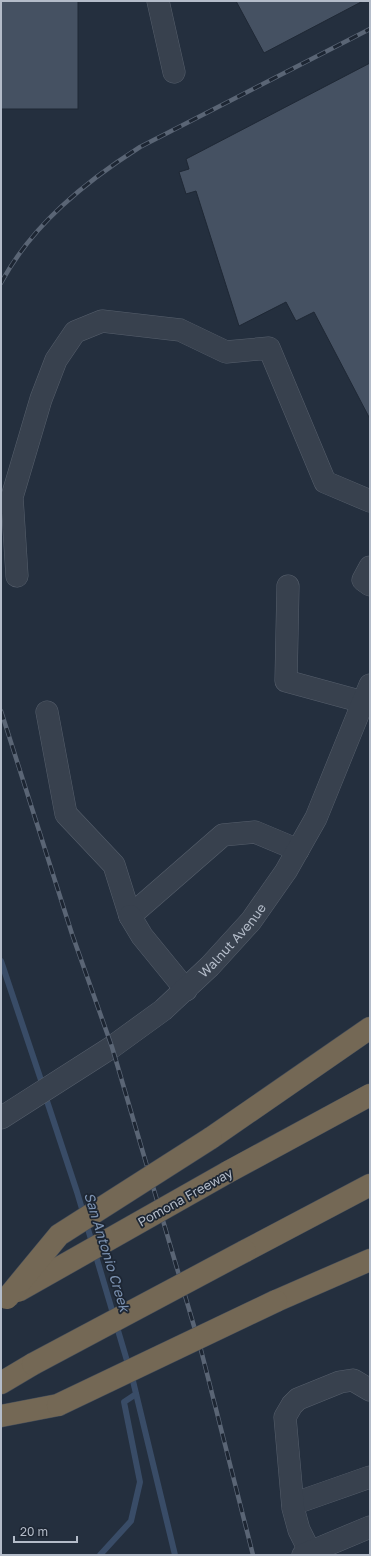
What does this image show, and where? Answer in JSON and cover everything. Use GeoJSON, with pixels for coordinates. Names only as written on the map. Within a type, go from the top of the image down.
{"type":"FeatureCollection","features":[{"type":"Feature","properties":{"kind":"highway"},"geometry":{"type":"LineString","coordinates":[[4,1300],[59,1235],[211,1138],[370,1028]]}},
{"type":"Feature","properties":{"kind":"highway","name":"Pomona Freeway"},"geometry":{"type":"LineString","coordinates":[[4,1300],[228,1172],[370,1095]]}},
{"type":"Feature","properties":{"kind":"highway"},"geometry":{"type":"LineString","coordinates":[[1,1383],[33,1364],[370,1185]]}},
{"type":"Feature","properties":{"kind":"highway"},"geometry":{"type":"LineString","coordinates":[[1,1416],[58,1405],[276,1300],[370,1260]]}},
{"type":"Feature","properties":{"kind":"street"},"geometry":{"type":"LineString","coordinates":[[158,1],[174,72]]}},
{"type":"Feature","properties":{"kind":"street"},"geometry":{"type":"LineString","coordinates":[[17,576],[12,497],[41,399],[56,360],[75,332],[102,321],[180,330],[226,352],[269,348],[324,482],[370,501]]}},
{"type":"Feature","properties":{"kind":"street"},"geometry":{"type":"LineString","coordinates":[[370,567],[363,580],[370,586]]}},
{"type":"Feature","properties":{"kind":"street"},"geometry":{"type":"LineString","coordinates":[[288,586],[286,681],[367,694]]}},
{"type":"Feature","properties":{"kind":"street","name":"Walnut Avenue"},"geometry":{"type":"LineString","coordinates":[[1,1118],[61,1078],[112,1047],[163,1010],[186,990],[251,921],[286,871],[316,818],[362,727],[367,694]]}},
{"type":"Feature","properties":{"kind":"street"},"geometry":{"type":"LineString","coordinates":[[47,712],[66,814],[114,865],[130,916],[142,936],[186,990]]}},
{"type":"Feature","properties":{"kind":"street"},"geometry":{"type":"LineString","coordinates":[[130,916],[223,834],[255,832],[298,850]]}},
{"type":"Feature","properties":{"kind":"street"},"geometry":{"type":"LineString","coordinates":[[370,1390],[353,1380],[340,1382],[298,1399],[292,1405],[285,1417],[293,1504],[299,1530],[307,1553],[370,1527]]}},
{"type":"Feature","properties":{"kind":"street"},"geometry":{"type":"LineString","coordinates":[[293,1504],[370,1477]]}},
{"type":"Feature","properties":{"kind":"building"},"geometry":{"type":"Polygon","coordinates":[[[1,1],[78,1],[78,109],[1,109],[1,1]]]}},
{"type":"Feature","properties":{"kind":"building"},"geometry":{"type":"Polygon","coordinates":[[[236,1],[363,1],[264,53],[236,1]]]}},
{"type":"Feature","properties":{"kind":"building"},"geometry":{"type":"Polygon","coordinates":[[[370,63],[370,419],[314,312],[296,321],[286,302],[239,326],[196,191],[186,194],[179,172],[189,169],[186,159],[370,63]]]}},
{"type":"Feature","properties":{"kind":"waterway","name":"San Antonio Creek"},"geometry":{"type":"LineString","coordinates":[[1,961],[43,1086]]}},
{"type":"Feature","properties":{"kind":"waterway","name":"San Antonio Creek"},"geometry":{"type":"LineString","coordinates":[[45,1095],[77,1192],[133,1381],[175,1555]]}},
{"type":"Feature","properties":{"kind":"waterway"},"geometry":{"type":"LineString","coordinates":[[100,1555],[131,1521],[140,1482],[124,1402],[136,1394]]}},
{"type":"Feature","properties":{"kind":"railway"},"geometry":{"type":"LineString","coordinates":[[1,283],[28,242],[44,224],[62,206],[99,175],[140,147],[370,29]]}},
{"type":"Feature","properties":{"kind":"railway"},"geometry":{"type":"LineString","coordinates":[[1,711],[72,934],[112,1047],[201,1350],[253,1555]]}}]}
